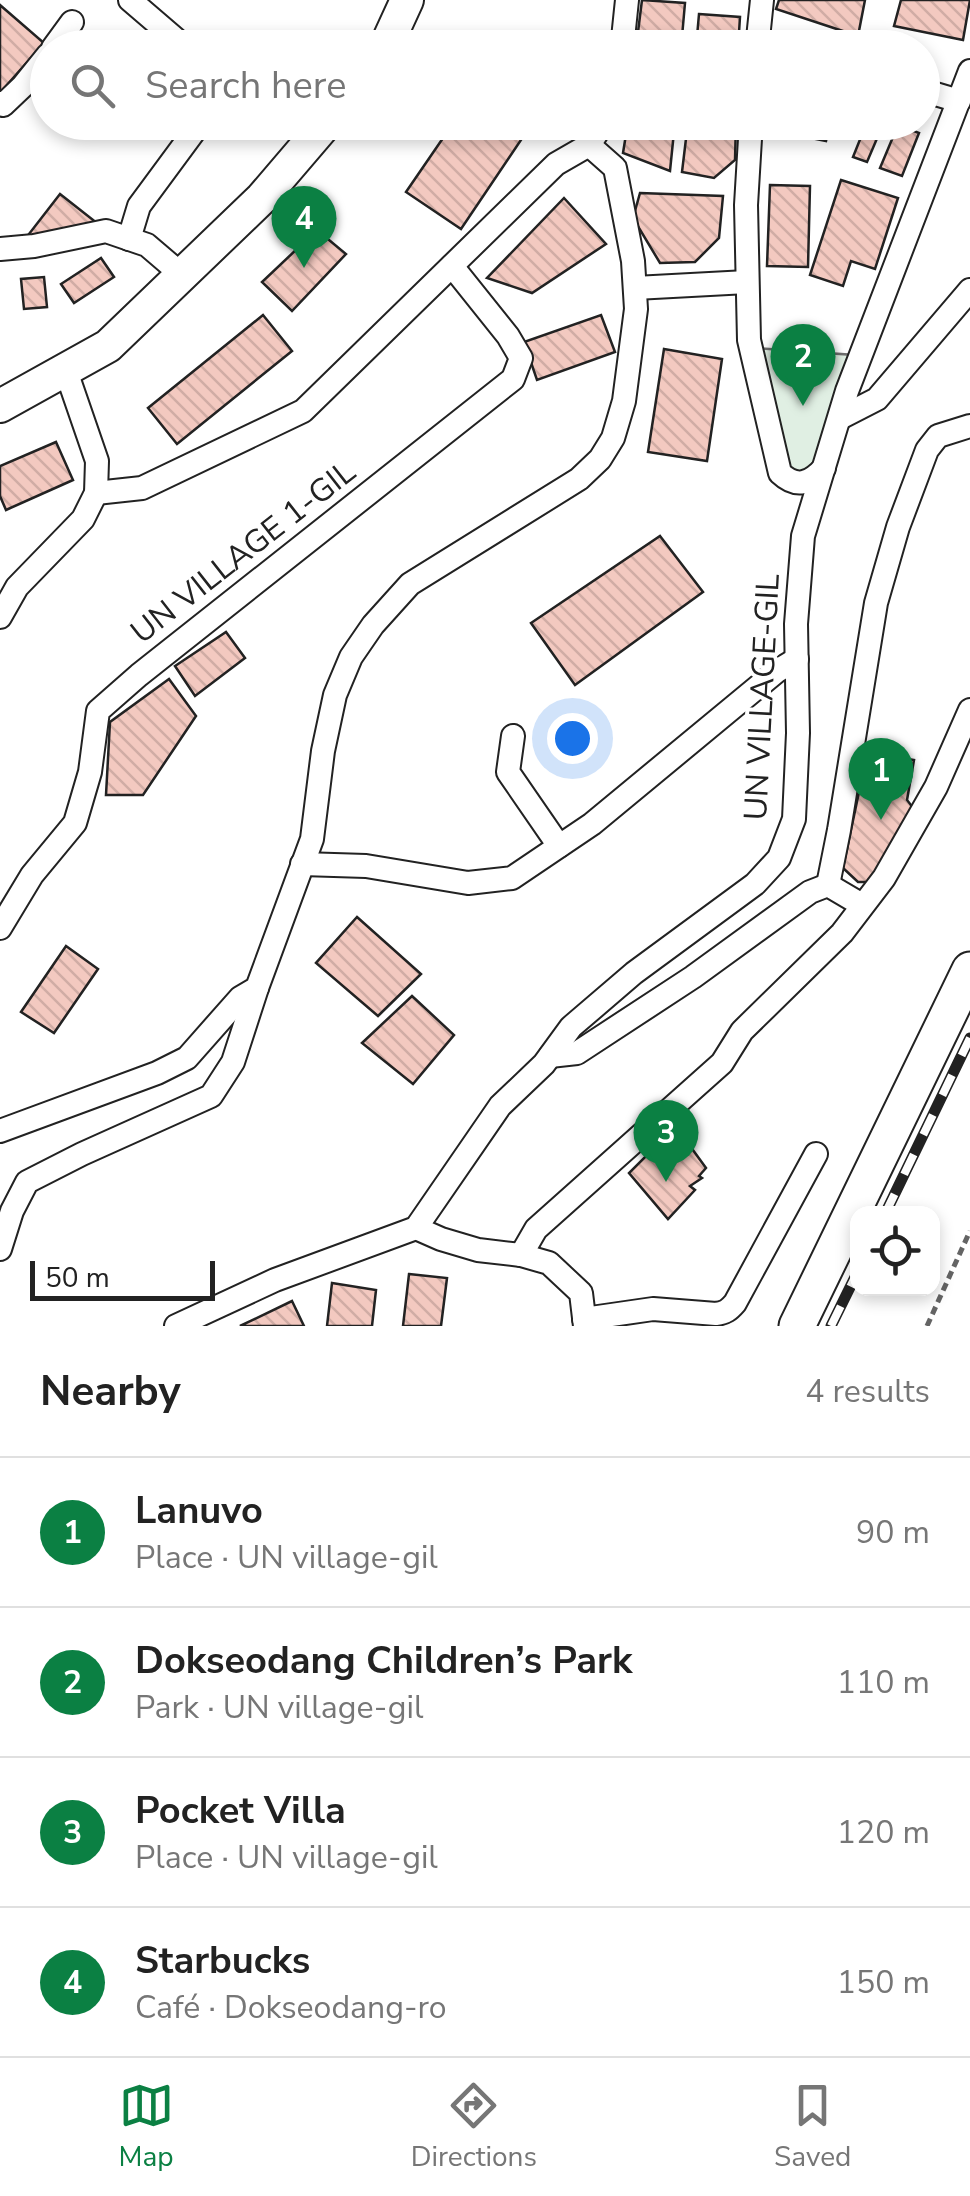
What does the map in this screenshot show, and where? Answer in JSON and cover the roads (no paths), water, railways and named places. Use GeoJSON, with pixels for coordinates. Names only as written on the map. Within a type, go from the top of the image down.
{"type":"FeatureCollection","features":[{"type":"Feature","properties":{"kind":"main road"},"geometry":{"type":"LineString","coordinates":[[393,30],[407,0]]}},
{"type":"Feature","properties":{"kind":"main road"},"geometry":{"type":"LineString","coordinates":[[0,406],[108,346],[262,198],[312,140]]}},
{"type":"Feature","properties":{"kind":"main road"},"geometry":{"type":"LineString","coordinates":[[796,1326],[970,970]]}},
{"type":"Feature","properties":{"kind":"main road"},"geometry":{"type":"LineString","coordinates":[[866,1206],[970,996]]}},
{"type":"Feature","properties":{"kind":"main road"},"geometry":{"type":"LineString","coordinates":[[806,1326],[850,1240]]}},
{"type":"Feature","properties":{"kind":"street"},"geometry":{"type":"LineString","coordinates":[[130,0],[165,30]]}},
{"type":"Feature","properties":{"kind":"street"},"geometry":{"type":"LineString","coordinates":[[624,30],[627,0]]}},
{"type":"Feature","properties":{"kind":"street"},"geometry":{"type":"LineString","coordinates":[[759,30],[762,0]]}},
{"type":"Feature","properties":{"kind":"street"},"geometry":{"type":"LineString","coordinates":[[66,30],[72,22]]}},
{"type":"Feature","properties":{"kind":"street","name":"UN VILLAGE-GIL"},"geometry":{"type":"LineString","coordinates":[[416,1228],[500,1106],[550,1056],[571,1027],[634,973],[755,884],[779,858],[794,819],[798,734],[796,624],[803,536],[847,391],[970,71]]}},
{"type":"Feature","properties":{"kind":"street"},"geometry":{"type":"LineString","coordinates":[[0,103],[3,105],[30,78]]}},
{"type":"Feature","properties":{"kind":"street"},"geometry":{"type":"LineString","coordinates":[[940,95],[959,101]]}},
{"type":"Feature","properties":{"kind":"street"},"geometry":{"type":"LineString","coordinates":[[130,239],[138,206],[187,140]]}},
{"type":"Feature","properties":{"kind":"street"},"geometry":{"type":"LineString","coordinates":[[96,493],[142,488],[303,411],[556,164],[592,140]]}},
{"type":"Feature","properties":{"kind":"street"},"geometry":{"type":"LineString","coordinates":[[750,140],[746,205],[749,340],[780,473],[798,483],[813,479],[824,468]]}},
{"type":"Feature","properties":{"kind":"street"},"geometry":{"type":"LineString","coordinates":[[0,1249],[12,1211],[27,1182],[211,1096],[233,1062],[312,839],[335,695],[351,658],[374,624],[410,584],[580,479],[613,438],[624,402],[636,309],[633,261],[615,168],[589,145]]}},
{"type":"Feature","properties":{"kind":"street"},"geometry":{"type":"LineString","coordinates":[[0,249],[106,232],[147,244],[182,275]]}},
{"type":"Feature","properties":{"kind":"street","name":"UN VILLAGE 1-GIL"},"geometry":{"type":"LineString","coordinates":[[0,928],[32,875],[76,823],[90,772],[98,711],[514,379],[521,358],[452,266]]}},
{"type":"Feature","properties":{"kind":"street"},"geometry":{"type":"LineString","coordinates":[[635,288],[746,282]]}},
{"type":"Feature","properties":{"kind":"street"},"geometry":{"type":"LineString","coordinates":[[840,418],[877,399],[970,290]]}},
{"type":"Feature","properties":{"kind":"street"},"geometry":{"type":"LineString","coordinates":[[0,617],[17,587],[83,520],[96,493],[97,461],[66,371]]}},
{"type":"Feature","properties":{"kind":"street"},"geometry":{"type":"LineString","coordinates":[[828,885],[876,603],[898,527],[926,450],[938,436],[970,426]]}},
{"type":"Feature","properties":{"kind":"street"},"geometry":{"type":"LineString","coordinates":[[302,864],[366,866],[468,883],[512,878],[592,824],[797,658]]}},
{"type":"Feature","properties":{"kind":"street"},"geometry":{"type":"LineString","coordinates":[[520,1256],[536,1229],[722,1063],[742,1031],[842,932],[884,878],[936,787],[970,710]]}},
{"type":"Feature","properties":{"kind":"street"},"geometry":{"type":"LineString","coordinates":[[513,736],[508,772],[559,846]]}},
{"type":"Feature","properties":{"kind":"street"},"geometry":{"type":"LineString","coordinates":[[828,885],[862,905]]}},
{"type":"Feature","properties":{"kind":"street"},"geometry":{"type":"LineString","coordinates":[[550,1056],[577,1053],[693,977],[810,892],[828,885]]}},
{"type":"Feature","properties":{"kind":"street"},"geometry":{"type":"LineString","coordinates":[[0,1131],[157,1073],[187,1058],[240,998],[257,988]]}},
{"type":"Feature","properties":{"kind":"street"},"geometry":{"type":"LineString","coordinates":[[176,1326],[275,1280],[416,1228],[478,1250],[549,1263],[581,1293],[585,1322],[653,1309],[716,1314],[735,1304],[816,1154]]}},
{"type":"Feature","properties":{"kind":"railway"},"geometry":{"type":"LineString","coordinates":[[889,1206],[970,1038]]}},
{"type":"Feature","properties":{"kind":"railway"},"geometry":{"type":"LineString","coordinates":[[831,1326],[850,1287]]}},
{"type":"Feature","properties":{"kind":"place","name":"Starbucks"},"geometry":{"type":"Point","coordinates":[304,268]}},
{"type":"Feature","properties":{"kind":"place","name":"Dokseodang Children’s Park"},"geometry":{"type":"Point","coordinates":[803,406]}},
{"type":"Feature","properties":{"kind":"place","name":"Lanuvo"},"geometry":{"type":"Point","coordinates":[881,820]}},
{"type":"Feature","properties":{"kind":"place","name":"Pocket Villa"},"geometry":{"type":"Point","coordinates":[666,1182]}}]}
